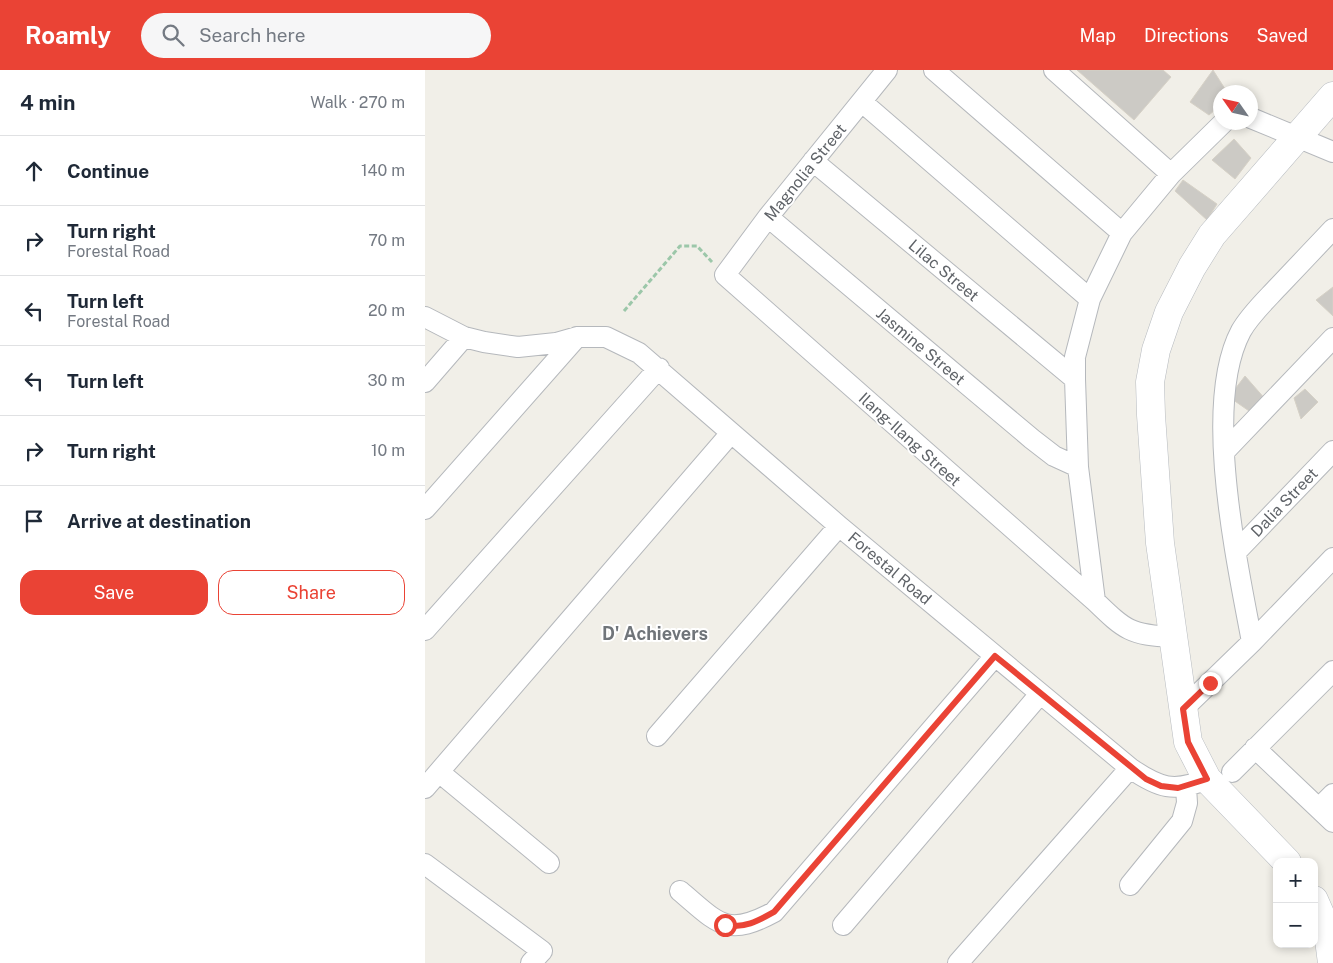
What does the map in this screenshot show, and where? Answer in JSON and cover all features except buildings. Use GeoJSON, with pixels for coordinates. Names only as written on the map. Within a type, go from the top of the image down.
{"type":"FeatureCollection","features":[{"type":"Feature","properties":{"kind":"street","name":"Magnolia Street"},"geometry":{"type":"LineString","coordinates":[[725,276],[768,217],[887,70]]}},
{"type":"Feature","properties":{"kind":"street"},"geometry":{"type":"LineString","coordinates":[[934,70],[1122,233]]}},
{"type":"Feature","properties":{"kind":"street"},"geometry":{"type":"LineString","coordinates":[[1054,70],[1171,174]]}},
{"type":"Feature","properties":{"kind":"street"},"geometry":{"type":"LineString","coordinates":[[1283,858],[1208,779],[1188,742],[1160,543],[1150,382],[1156,350],[1169,312],[1191,267],[1212,235],[1333,96]]}},
{"type":"Feature","properties":{"kind":"street"},"geometry":{"type":"LineString","coordinates":[[862,102],[1090,299]]}},
{"type":"Feature","properties":{"kind":"street"},"geometry":{"type":"LineString","coordinates":[[1258,121],[1333,152]]}},
{"type":"Feature","properties":{"kind":"street"},"geometry":{"type":"LineString","coordinates":[[1095,601],[1078,467],[1075,357],[1090,299],[1122,233],[1171,174],[1216,130]]}},
{"type":"Feature","properties":{"kind":"street","name":"Lilac Street"},"geometry":{"type":"LineString","coordinates":[[813,161],[1075,379]]}},
{"type":"Feature","properties":{"kind":"street","name":"Jasmine Street"},"geometry":{"type":"LineString","coordinates":[[768,217],[1031,439],[1054,456],[1078,467]]}},
{"type":"Feature","properties":{"kind":"street"},"geometry":{"type":"LineString","coordinates":[[1252,642],[1236,552],[1224,452],[1224,400],[1229,357],[1242,329],[1260,306],[1333,229]]}},
{"type":"Feature","properties":{"kind":"street","name":"Ilang-Ilang Street"},"geometry":{"type":"LineString","coordinates":[[725,276],[1128,631],[1142,636],[1173,638]]}},
{"type":"Feature","properties":{"kind":"street","name":"Forestal Road"},"geometry":{"type":"LineString","coordinates":[[425,317],[464,337],[518,347],[556,343],[577,337],[606,337],[623,344],[659,368],[839,526],[1130,768],[1161,786],[1208,779]]}},
{"type":"Feature","properties":{"kind":"street"},"geometry":{"type":"LineString","coordinates":[[425,382],[464,337]]}},
{"type":"Feature","properties":{"kind":"street"},"geometry":{"type":"LineString","coordinates":[[425,509],[577,337]]}},
{"type":"Feature","properties":{"kind":"street"},"geometry":{"type":"LineString","coordinates":[[1224,452],[1333,338]]}},
{"type":"Feature","properties":{"kind":"street"},"geometry":{"type":"LineString","coordinates":[[425,630],[659,368]]}},
{"type":"Feature","properties":{"kind":"street"},"geometry":{"type":"LineString","coordinates":[[425,788],[731,433]]}},
{"type":"Feature","properties":{"kind":"street","name":"Dalia Street"},"geometry":{"type":"LineString","coordinates":[[1236,552],[1333,451]]}},
{"type":"Feature","properties":{"kind":"street"},"geometry":{"type":"LineString","coordinates":[[657,736],[839,526]]}},
{"type":"Feature","properties":{"kind":"street"},"geometry":{"type":"LineString","coordinates":[[1183,709],[1252,642],[1333,558]]}},
{"type":"Feature","properties":{"kind":"street"},"geometry":{"type":"LineString","coordinates":[[680,892],[711,918],[736,928],[755,922],[774,912],[995,656]]}},
{"type":"Feature","properties":{"kind":"street"},"geometry":{"type":"LineString","coordinates":[[1130,886],[1182,821],[1187,803],[1208,779],[1255,748],[1333,671]]}},
{"type":"Feature","properties":{"kind":"street"},"geometry":{"type":"LineString","coordinates":[[843,925],[1040,694]]}},
{"type":"Feature","properties":{"kind":"street"},"geometry":{"type":"LineString","coordinates":[[1255,748],[1326,815],[1333,794]]}},
{"type":"Feature","properties":{"kind":"street"},"geometry":{"type":"LineString","coordinates":[[958,963],[1130,768]]}},
{"type":"Feature","properties":{"kind":"street"},"geometry":{"type":"LineString","coordinates":[[439,772],[549,863]]}},
{"type":"Feature","properties":{"kind":"street"},"geometry":{"type":"LineString","coordinates":[[425,864],[542,951],[531,963]]}},
{"type":"Feature","properties":{"kind":"street"},"geometry":{"type":"LineString","coordinates":[[1323,905],[1332,963]]}},
{"type":"Feature","properties":{"kind":"path"},"geometry":{"type":"LineString","coordinates":[[624,311],[680,246],[697,246],[725,276]]}},
{"type":"Feature","properties":{"kind":"district","name":"D' Achievers"},"geometry":{"type":"Point","coordinates":[655,634]}},
{"type":"Feature","properties":{"kind":"route"},"geometry":{"type":"LineString","coordinates":[[725,925],[736,928],[755,922],[774,912],[995,656],[1130,768],[1161,786],[1178,788],[1192,786],[1207,779],[1194,758],[1188,742],[1183,709],[1210,683]]}}]}
